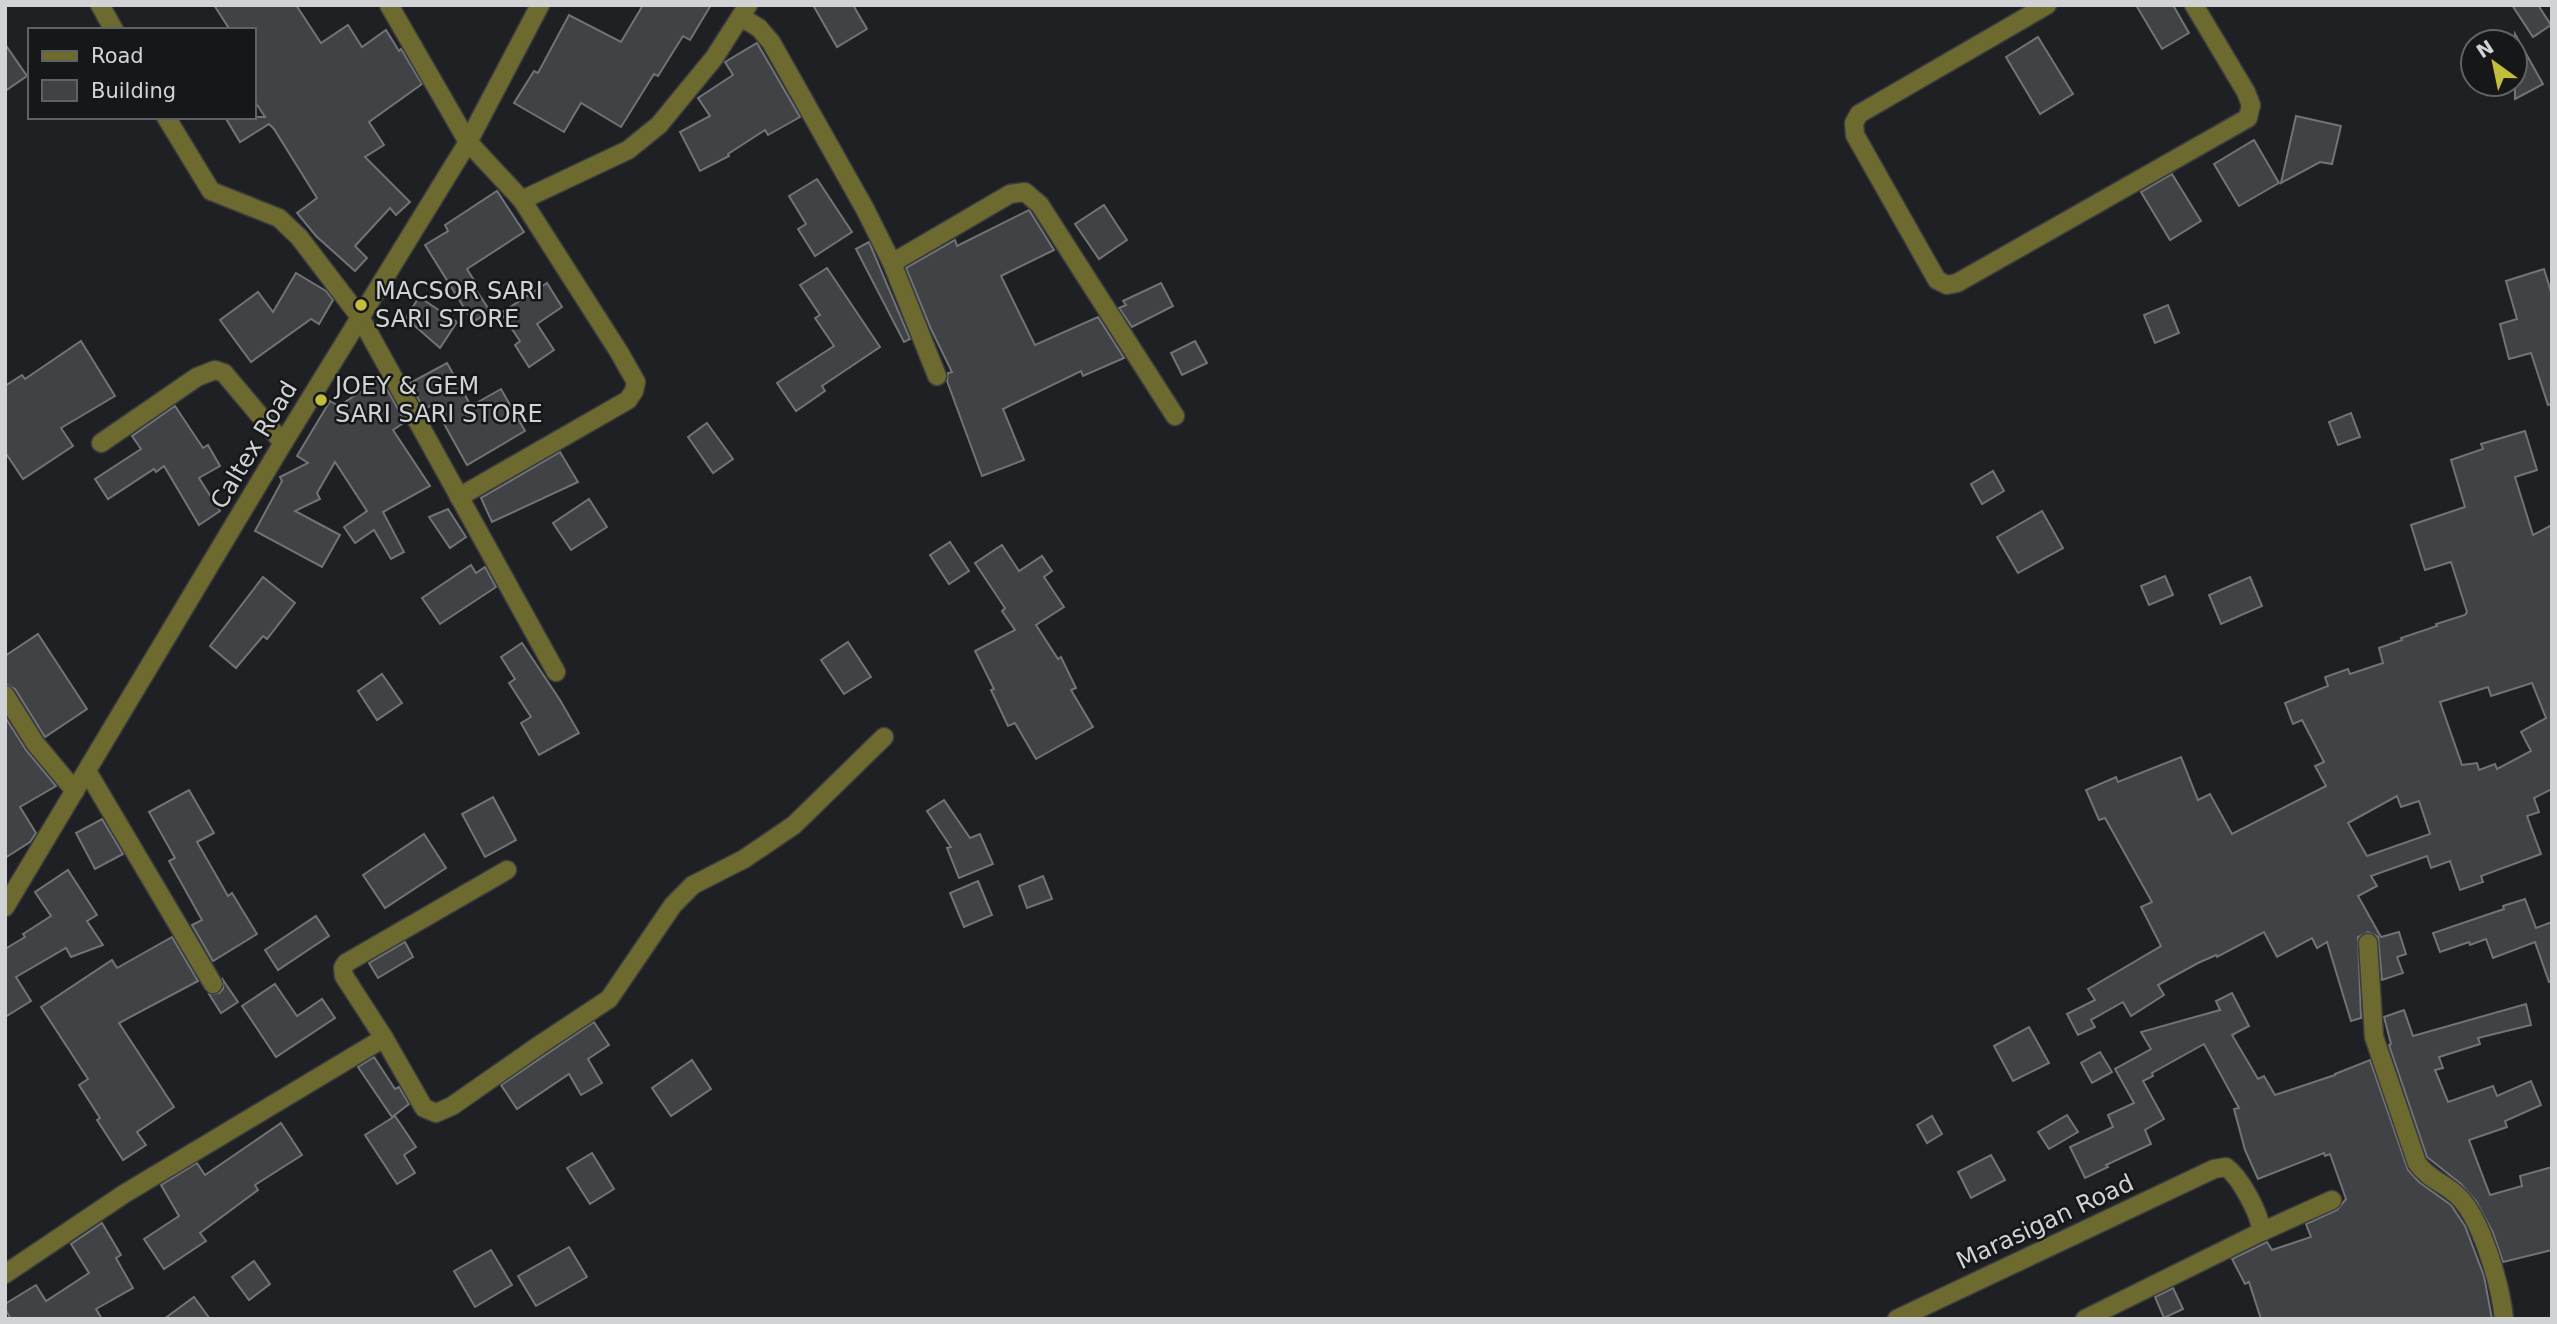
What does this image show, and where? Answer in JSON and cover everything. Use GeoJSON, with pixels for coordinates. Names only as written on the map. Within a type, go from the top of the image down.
{"type":"FeatureCollection","features":[{"type":"Feature","properties":{"kind":"street"},"geometry":{"type":"LineString","coordinates":[[100,5],[113,28]]}},
{"type":"Feature","properties":{"kind":"street"},"geometry":{"type":"LineString","coordinates":[[389,5],[468,142],[522,201],[636,382],[628,400],[459,497]]}},
{"type":"Feature","properties":{"kind":"street","name":"Caltex Road"},"geometry":{"type":"LineString","coordinates":[[5,907],[283,443],[468,142],[540,5]]}},
{"type":"Feature","properties":{"kind":"street"},"geometry":{"type":"LineString","coordinates":[[2047,5],[1860,114],[1854,123],[1856,135],[1937,280],[1947,285],[1958,283],[2249,118],[2251,105],[2246,92],[2194,5]]}},
{"type":"Feature","properties":{"kind":"street"},"geometry":{"type":"LineString","coordinates":[[522,201],[628,150],[659,125],[714,58],[744,11],[771,42],[865,209],[892,263],[937,376]]}},
{"type":"Feature","properties":{"kind":"street"},"geometry":{"type":"LineString","coordinates":[[167,119],[211,191],[279,218],[299,237],[360,317],[556,672]]}},
{"type":"Feature","properties":{"kind":"street"},"geometry":{"type":"LineString","coordinates":[[892,263],[1010,194],[1025,192],[1040,205],[1175,416]]}},
{"type":"Feature","properties":{"kind":"street"},"geometry":{"type":"LineString","coordinates":[[102,443],[197,377],[215,370],[224,373],[283,443]]}},
{"type":"Feature","properties":{"kind":"street"},"geometry":{"type":"LineString","coordinates":[[5,695],[35,743],[75,792]]}},
{"type":"Feature","properties":{"kind":"street"},"geometry":{"type":"LineString","coordinates":[[507,870],[346,963],[343,968],[344,976],[424,1108],[436,1113],[452,1107],[609,999],[673,905],[693,885],[744,859],[794,825],[884,737]]}},
{"type":"Feature","properties":{"kind":"street"},"geometry":{"type":"LineString","coordinates":[[87,771],[213,984]]}},
{"type":"Feature","properties":{"kind":"street"},"geometry":{"type":"LineString","coordinates":[[2368,943],[2374,1037],[2417,1164],[2424,1173],[2459,1197],[2469,1210],[2499,1282],[2504,1319]]}},
{"type":"Feature","properties":{"kind":"street"},"geometry":{"type":"LineString","coordinates":[[5,1274],[124,1194],[384,1038]]}},
{"type":"Feature","properties":{"kind":"street","name":"Marasigan Road"},"geometry":{"type":"LineString","coordinates":[[1897,1319],[2214,1169],[2226,1167],[2234,1172],[2261,1222],[2261,1232]]}},
{"type":"Feature","properties":{"kind":"street"},"geometry":{"type":"LineString","coordinates":[[2085,1319],[2332,1200]]}},
{"type":"Feature","properties":{"kind":"building"},"geometry":{"type":"Polygon","coordinates":[[[214,5],[296,5],[321,43],[348,25],[362,47],[386,30],[422,84],[369,122],[384,145],[365,157],[410,202],[396,215],[390,208],[355,246],[367,258],[355,271],[316,236],[297,213],[317,198],[274,129],[269,124],[240,142],[226,119],[265,117],[256,103],[256,28],[229,28],[214,5]]]}},
{"type":"Feature","properties":{"kind":"building"},"geometry":{"type":"Polygon","coordinates":[[[643,5],[711,5],[690,40],[683,36],[658,76],[654,74],[621,127],[581,103],[564,132],[514,103],[534,71],[538,73],[569,15],[621,42],[643,5]]]}},
{"type":"Feature","properties":{"kind":"building"},"geometry":{"type":"Polygon","coordinates":[[[813,5],[853,5],[867,29],[837,47],[813,5]]]}},
{"type":"Feature","properties":{"kind":"building"},"geometry":{"type":"Polygon","coordinates":[[[2136,5],[2173,5],[2189,33],[2162,49],[2136,5]]]}},
{"type":"Feature","properties":{"kind":"building"},"geometry":{"type":"Polygon","coordinates":[[[2512,5],[2538,5],[2551,25],[2533,37],[2512,5]]]}},
{"type":"Feature","properties":{"kind":"building"},"geometry":{"type":"Polygon","coordinates":[[[2038,37],[2073,94],[2040,114],[2006,57],[2038,37]]]}},
{"type":"Feature","properties":{"kind":"building"},"geometry":{"type":"Polygon","coordinates":[[[757,43],[800,117],[768,135],[765,130],[728,154],[729,156],[700,171],[680,132],[710,116],[698,98],[733,75],[725,62],[757,43]]]}},
{"type":"Feature","properties":{"kind":"building"},"geometry":{"type":"Polygon","coordinates":[[[5,44],[27,76],[5,91],[5,44]]]}},
{"type":"Feature","properties":{"kind":"building"},"geometry":{"type":"Polygon","coordinates":[[[2529,59],[2543,84],[2529,92],[2529,59]]]}},
{"type":"Feature","properties":{"kind":"building"},"geometry":{"type":"Polygon","coordinates":[[[2296,116],[2341,126],[2332,164],[2320,162],[2281,183],[2296,116]]]}},
{"type":"Feature","properties":{"kind":"building"},"geometry":{"type":"Polygon","coordinates":[[[2254,140],[2279,183],[2239,206],[2214,164],[2254,140]]]}},
{"type":"Feature","properties":{"kind":"building"},"geometry":{"type":"Polygon","coordinates":[[[2172,174],[2201,221],[2170,240],[2141,192],[2172,174]]]}},
{"type":"Feature","properties":{"kind":"building"},"geometry":{"type":"Polygon","coordinates":[[[817,179],[852,232],[815,256],[798,229],[806,224],[789,196],[817,179]]]}},
{"type":"Feature","properties":{"kind":"building"},"geometry":{"type":"Polygon","coordinates":[[[497,191],[524,232],[467,269],[477,285],[474,287],[490,311],[473,322],[425,245],[448,231],[445,225],[497,191]]]}},
{"type":"Feature","properties":{"kind":"building"},"geometry":{"type":"Polygon","coordinates":[[[1104,205],[1127,240],[1099,259],[1075,224],[1104,205]]]}},
{"type":"Feature","properties":{"kind":"building"},"geometry":{"type":"Polygon","coordinates":[[[1029,210],[1054,250],[1001,276],[1035,345],[1098,317],[1124,358],[1083,376],[1081,371],[1003,409],[1024,460],[982,476],[947,381],[948,373],[952,372],[906,268],[955,240],[957,246],[1029,210]]]}},
{"type":"Feature","properties":{"kind":"building"},"geometry":{"type":"Polygon","coordinates":[[[869,242],[910,339],[904,342],[856,249],[869,242]]]}},
{"type":"Feature","properties":{"kind":"building"},"geometry":{"type":"Polygon","coordinates":[[[827,268],[880,347],[822,386],[825,391],[796,411],[777,383],[834,346],[815,318],[820,315],[800,285],[827,268]]]}},
{"type":"Feature","properties":{"kind":"building"},"geometry":{"type":"Polygon","coordinates":[[[2544,269],[2552,295],[2552,404],[2548,405],[2531,353],[2509,359],[2500,324],[2517,319],[2506,281],[2544,269]]]}},
{"type":"Feature","properties":{"kind":"building"},"geometry":{"type":"Polygon","coordinates":[[[296,273],[326,291],[333,300],[319,324],[311,319],[251,362],[220,320],[258,292],[273,312],[296,273]]]}},
{"type":"Feature","properties":{"kind":"building"},"geometry":{"type":"Polygon","coordinates":[[[547,283],[562,307],[537,324],[554,350],[529,367],[515,345],[520,341],[501,313],[547,283]]]}},
{"type":"Feature","properties":{"kind":"building"},"geometry":{"type":"Polygon","coordinates":[[[1161,283],[1173,306],[1132,327],[1119,308],[1126,305],[1123,301],[1161,283]]]}},
{"type":"Feature","properties":{"kind":"building"},"geometry":{"type":"Polygon","coordinates":[[[419,297],[457,322],[440,348],[406,318],[419,297]]]}},
{"type":"Feature","properties":{"kind":"building"},"geometry":{"type":"Polygon","coordinates":[[[2168,305],[2179,333],[2155,343],[2144,315],[2168,305]]]}},
{"type":"Feature","properties":{"kind":"building"},"geometry":{"type":"Polygon","coordinates":[[[81,341],[115,396],[61,428],[73,446],[23,479],[5,452],[5,386],[22,375],[25,379],[81,341]]]}},
{"type":"Feature","properties":{"kind":"building"},"geometry":{"type":"Polygon","coordinates":[[[1195,341],[1207,363],[1182,375],[1171,353],[1195,341]]]}},
{"type":"Feature","properties":{"kind":"building"},"geometry":{"type":"Polygon","coordinates":[[[447,363],[471,406],[501,389],[525,431],[467,465],[433,404],[424,410],[410,383],[447,363]]]}},
{"type":"Feature","properties":{"kind":"building"},"geometry":{"type":"Polygon","coordinates":[[[381,378],[405,422],[393,430],[430,486],[383,512],[404,552],[391,559],[374,530],[355,543],[344,527],[367,511],[335,462],[317,493],[320,499],[295,511],[340,535],[322,567],[255,531],[282,481],[280,477],[308,463],[297,456],[330,401],[339,406],[381,378]]]}},
{"type":"Feature","properties":{"kind":"building"},"geometry":{"type":"Polygon","coordinates":[[[175,406],[203,448],[208,445],[220,466],[199,478],[220,511],[199,525],[164,466],[156,472],[154,469],[108,499],[95,479],[141,449],[132,436],[175,406]]]}},
{"type":"Feature","properties":{"kind":"building"},"geometry":{"type":"Polygon","coordinates":[[[2351,413],[2360,437],[2338,445],[2329,422],[2351,413]]]}},
{"type":"Feature","properties":{"kind":"building"},"geometry":{"type":"Polygon","coordinates":[[[707,423],[733,459],[713,473],[688,437],[707,423]]]}},
{"type":"Feature","properties":{"kind":"building"},"geometry":{"type":"Polygon","coordinates":[[[2525,431],[2537,470],[2515,477],[2533,535],[2552,525],[2552,789],[2534,798],[2539,812],[2527,816],[2541,854],[2481,876],[2483,882],[2460,890],[2450,861],[2431,868],[2427,856],[2371,876],[2377,886],[2358,896],[2381,937],[2399,932],[2406,954],[2397,957],[2403,973],[2382,980],[2378,937],[2368,932],[2358,937],[2361,1018],[2351,1021],[2327,942],[2317,948],[2312,938],[2277,957],[2264,932],[2158,985],[2164,995],[2131,1016],[2123,1002],[2091,1020],[2095,1027],[2078,1035],[2067,1014],[2095,1000],[2088,989],[2161,946],[2141,907],[2152,902],[2105,818],[2099,820],[2086,790],[2116,777],[2118,782],[2181,757],[2198,800],[2210,794],[2232,834],[2326,786],[2315,766],[2324,762],[2302,720],[2293,724],[2285,703],[2328,686],[2325,677],[2348,669],[2350,674],[2383,663],[2379,648],[2465,615],[2467,612],[2451,562],[2425,570],[2411,525],[2465,507],[2451,460],[2483,449],[2481,444],[2525,431]],[[2532,683],[2491,696],[2488,687],[2440,702],[2462,765],[2477,763],[2479,770],[2495,764],[2497,769],[2531,751],[2521,732],[2546,718],[2532,683]],[[2397,796],[2348,823],[2367,856],[2430,834],[2419,801],[2401,807],[2397,796]]]}},
{"type":"Feature","properties":{"kind":"building"},"geometry":{"type":"Polygon","coordinates":[[[560,452],[578,482],[492,522],[481,498],[560,452]]]}},
{"type":"Feature","properties":{"kind":"building"},"geometry":{"type":"Polygon","coordinates":[[[1993,471],[2004,491],[1982,504],[1971,484],[1993,471]]]}},
{"type":"Feature","properties":{"kind":"building"},"geometry":{"type":"Polygon","coordinates":[[[589,499],[607,527],[571,550],[553,523],[589,499]]]}},
{"type":"Feature","properties":{"kind":"building"},"geometry":{"type":"Polygon","coordinates":[[[448,509],[466,537],[450,548],[429,517],[448,509]]]}},
{"type":"Feature","properties":{"kind":"building"},"geometry":{"type":"Polygon","coordinates":[[[2042,511],[2063,548],[2018,573],[1997,537],[2042,511]]]}},
{"type":"Feature","properties":{"kind":"building"},"geometry":{"type":"Polygon","coordinates":[[[950,542],[969,571],[949,584],[930,555],[950,542]]]}},
{"type":"Feature","properties":{"kind":"building"},"geometry":{"type":"Polygon","coordinates":[[[1002,545],[1019,571],[1042,556],[1052,571],[1044,577],[1064,607],[1036,625],[1058,659],[1061,657],[1076,688],[1071,690],[1093,727],[1036,759],[1015,723],[1008,726],[975,651],[1015,630],[1002,611],[1005,608],[975,563],[1002,545]]]}},
{"type":"Feature","properties":{"kind":"building"},"geometry":{"type":"Polygon","coordinates":[[[471,565],[476,573],[485,567],[496,587],[440,624],[422,598],[471,565]]]}},
{"type":"Feature","properties":{"kind":"building"},"geometry":{"type":"Polygon","coordinates":[[[2165,576],[2173,595],[2149,605],[2141,586],[2165,576]]]}},
{"type":"Feature","properties":{"kind":"building"},"geometry":{"type":"Polygon","coordinates":[[[263,577],[295,603],[267,639],[263,636],[236,668],[210,646],[263,577]]]}},
{"type":"Feature","properties":{"kind":"building"},"geometry":{"type":"Polygon","coordinates":[[[2250,577],[2262,606],[2221,624],[2209,595],[2250,577]]]}},
{"type":"Feature","properties":{"kind":"building"},"geometry":{"type":"Polygon","coordinates":[[[38,634],[87,709],[45,737],[15,689],[5,684],[5,656],[38,634]]]}},
{"type":"Feature","properties":{"kind":"building"},"geometry":{"type":"Polygon","coordinates":[[[848,642],[871,677],[844,694],[821,660],[848,642]]]}},
{"type":"Feature","properties":{"kind":"building"},"geometry":{"type":"Polygon","coordinates":[[[522,643],[579,733],[539,755],[521,723],[531,717],[509,683],[515,679],[501,657],[522,643]]]}},
{"type":"Feature","properties":{"kind":"building"},"geometry":{"type":"Polygon","coordinates":[[[382,674],[402,703],[377,720],[358,691],[382,674]]]}},
{"type":"Feature","properties":{"kind":"building"},"geometry":{"type":"Polygon","coordinates":[[[5,717],[26,750],[56,786],[20,807],[36,833],[30,842],[5,858],[5,717]]]}},
{"type":"Feature","properties":{"kind":"building"},"geometry":{"type":"Polygon","coordinates":[[[189,790],[214,833],[197,842],[228,896],[232,893],[257,934],[213,961],[192,925],[202,920],[169,861],[175,858],[149,812],[189,790]]]}},
{"type":"Feature","properties":{"kind":"building"},"geometry":{"type":"Polygon","coordinates":[[[493,797],[516,840],[485,857],[462,814],[493,797]]]}},
{"type":"Feature","properties":{"kind":"building"},"geometry":{"type":"Polygon","coordinates":[[[944,800],[970,838],[980,834],[993,864],[959,878],[947,848],[951,847],[927,811],[944,800]]]}},
{"type":"Feature","properties":{"kind":"building"},"geometry":{"type":"Polygon","coordinates":[[[102,819],[123,854],[95,869],[76,833],[102,819]]]}},
{"type":"Feature","properties":{"kind":"building"},"geometry":{"type":"Polygon","coordinates":[[[424,834],[446,868],[385,908],[363,875],[424,834]]]}},
{"type":"Feature","properties":{"kind":"building"},"geometry":{"type":"Polygon","coordinates":[[[68,870],[97,915],[87,921],[103,945],[71,957],[66,948],[16,977],[31,1001],[5,1017],[5,949],[51,916],[35,892],[68,870]]]}},
{"type":"Feature","properties":{"kind":"building"},"geometry":{"type":"Polygon","coordinates":[[[1043,876],[1052,899],[1027,908],[1019,886],[1043,876]]]}},
{"type":"Feature","properties":{"kind":"building"},"geometry":{"type":"Polygon","coordinates":[[[978,881],[992,915],[964,927],[950,893],[978,881]]]}},
{"type":"Feature","properties":{"kind":"building"},"geometry":{"type":"Polygon","coordinates":[[[2525,899],[2536,928],[2552,922],[2552,981],[2549,982],[2535,942],[2493,958],[2486,939],[2440,952],[2433,933],[2504,909],[2503,906],[2525,899]]]}},
{"type":"Feature","properties":{"kind":"building"},"geometry":{"type":"Polygon","coordinates":[[[316,916],[329,936],[278,970],[265,950],[316,916]]]}},
{"type":"Feature","properties":{"kind":"building"},"geometry":{"type":"Polygon","coordinates":[[[172,937],[198,981],[119,1023],[174,1107],[137,1132],[146,1145],[123,1160],[97,1120],[100,1118],[79,1085],[88,1079],[41,1007],[112,960],[117,968],[172,937]]]}},
{"type":"Feature","properties":{"kind":"building"},"geometry":{"type":"Polygon","coordinates":[[[405,942],[413,957],[378,978],[369,963],[405,942]]]}},
{"type":"Feature","properties":{"kind":"building"},"geometry":{"type":"Polygon","coordinates":[[[223,980],[238,1002],[221,1013],[209,994],[219,993],[223,989],[223,980]]]}},
{"type":"Feature","properties":{"kind":"building"},"geometry":{"type":"Polygon","coordinates":[[[275,984],[297,1016],[322,999],[335,1018],[276,1057],[242,1006],[275,984]]]}},
{"type":"Feature","properties":{"kind":"building"},"geometry":{"type":"Polygon","coordinates":[[[2232,993],[2249,1026],[2232,1035],[2258,1079],[2264,1076],[2275,1095],[2370,1060],[2408,1170],[2419,1182],[2451,1205],[2465,1226],[2484,1276],[2492,1319],[2261,1319],[2249,1282],[2245,1284],[2232,1259],[2267,1242],[2272,1250],[2311,1237],[2306,1224],[2337,1210],[2346,1199],[2330,1154],[2325,1156],[2324,1153],[2258,1179],[2245,1150],[2234,1109],[2239,1108],[2204,1044],[2152,1073],[2153,1076],[2143,1081],[2164,1119],[2145,1130],[2151,1144],[2085,1178],[2070,1147],[2113,1127],[2108,1115],[2134,1103],[2115,1069],[2151,1049],[2141,1032],[2220,1010],[2216,1001],[2232,993]]]}},
{"type":"Feature","properties":{"kind":"building"},"geometry":{"type":"Polygon","coordinates":[[[2526,1004],[2531,1025],[2478,1038],[2480,1044],[2439,1057],[2443,1068],[2435,1070],[2448,1102],[2493,1086],[2497,1096],[2531,1081],[2541,1105],[2505,1121],[2507,1127],[2469,1140],[2490,1195],[2522,1186],[2520,1176],[2552,1167],[2552,1250],[2503,1262],[2493,1233],[2476,1201],[2461,1184],[2427,1157],[2389,1045],[2391,1044],[2384,1017],[2404,1010],[2413,1036],[2526,1004]]]}},
{"type":"Feature","properties":{"kind":"building"},"geometry":{"type":"Polygon","coordinates":[[[594,1022],[609,1045],[588,1059],[602,1083],[581,1095],[569,1074],[517,1109],[501,1085],[594,1022]]]}},
{"type":"Feature","properties":{"kind":"building"},"geometry":{"type":"Polygon","coordinates":[[[2029,1027],[2049,1063],[2013,1081],[1994,1046],[2029,1027]]]}},
{"type":"Feature","properties":{"kind":"building"},"geometry":{"type":"Polygon","coordinates":[[[2100,1052],[2112,1072],[2092,1083],[2081,1063],[2100,1052]]]}},
{"type":"Feature","properties":{"kind":"building"},"geometry":{"type":"Polygon","coordinates":[[[374,1057],[395,1089],[399,1087],[409,1104],[392,1117],[358,1067],[374,1057]]]}},
{"type":"Feature","properties":{"kind":"building"},"geometry":{"type":"Polygon","coordinates":[[[692,1060],[711,1089],[671,1116],[652,1088],[692,1060]]]}},
{"type":"Feature","properties":{"kind":"building"},"geometry":{"type":"Polygon","coordinates":[[[2067,1115],[2078,1132],[2049,1149],[2038,1132],[2067,1115]]]}},
{"type":"Feature","properties":{"kind":"building"},"geometry":{"type":"Polygon","coordinates":[[[395,1116],[416,1147],[404,1155],[415,1173],[397,1184],[365,1135],[395,1116]]]}},
{"type":"Feature","properties":{"kind":"building"},"geometry":{"type":"Polygon","coordinates":[[[1932,1116],[1942,1134],[1927,1143],[1917,1125],[1932,1116]]]}},
{"type":"Feature","properties":{"kind":"building"},"geometry":{"type":"Polygon","coordinates":[[[281,1123],[302,1155],[255,1185],[258,1190],[200,1233],[206,1241],[164,1269],[144,1239],[179,1216],[161,1185],[197,1163],[205,1175],[281,1123]]]}},
{"type":"Feature","properties":{"kind":"building"},"geometry":{"type":"Polygon","coordinates":[[[592,1153],[614,1189],[590,1204],[567,1168],[592,1153]]]}},
{"type":"Feature","properties":{"kind":"building"},"geometry":{"type":"Polygon","coordinates":[[[1991,1155],[2005,1180],[1971,1198],[1958,1172],[1991,1155]]]}},
{"type":"Feature","properties":{"kind":"building"},"geometry":{"type":"Polygon","coordinates":[[[102,1223],[121,1255],[116,1258],[133,1288],[96,1309],[102,1319],[11,1319],[5,1304],[36,1285],[46,1301],[89,1273],[71,1244],[102,1223]]]}},
{"type":"Feature","properties":{"kind":"building"},"geometry":{"type":"Polygon","coordinates":[[[569,1247],[587,1277],[536,1306],[518,1276],[569,1247]]]}},
{"type":"Feature","properties":{"kind":"building"},"geometry":{"type":"Polygon","coordinates":[[[491,1250],[512,1285],[475,1307],[454,1271],[491,1250]]]}},
{"type":"Feature","properties":{"kind":"building"},"geometry":{"type":"Polygon","coordinates":[[[254,1261],[270,1284],[249,1300],[232,1277],[254,1261]]]}},
{"type":"Feature","properties":{"kind":"building"},"geometry":{"type":"Polygon","coordinates":[[[2173,1288],[2183,1309],[2164,1318],[2155,1297],[2173,1288]]]}},
{"type":"Feature","properties":{"kind":"building"},"geometry":{"type":"Polygon","coordinates":[[[194,1297],[210,1319],[164,1319],[194,1297]]]}},
{"type":"Feature","properties":{"kind":"place","name":"MACSOR SARI SARI STORE"},"geometry":{"type":"Point","coordinates":[361,305]}},
{"type":"Feature","properties":{"kind":"place","name":"JOEY & GEM SARI SARI STORE"},"geometry":{"type":"Point","coordinates":[321,400]}}]}
